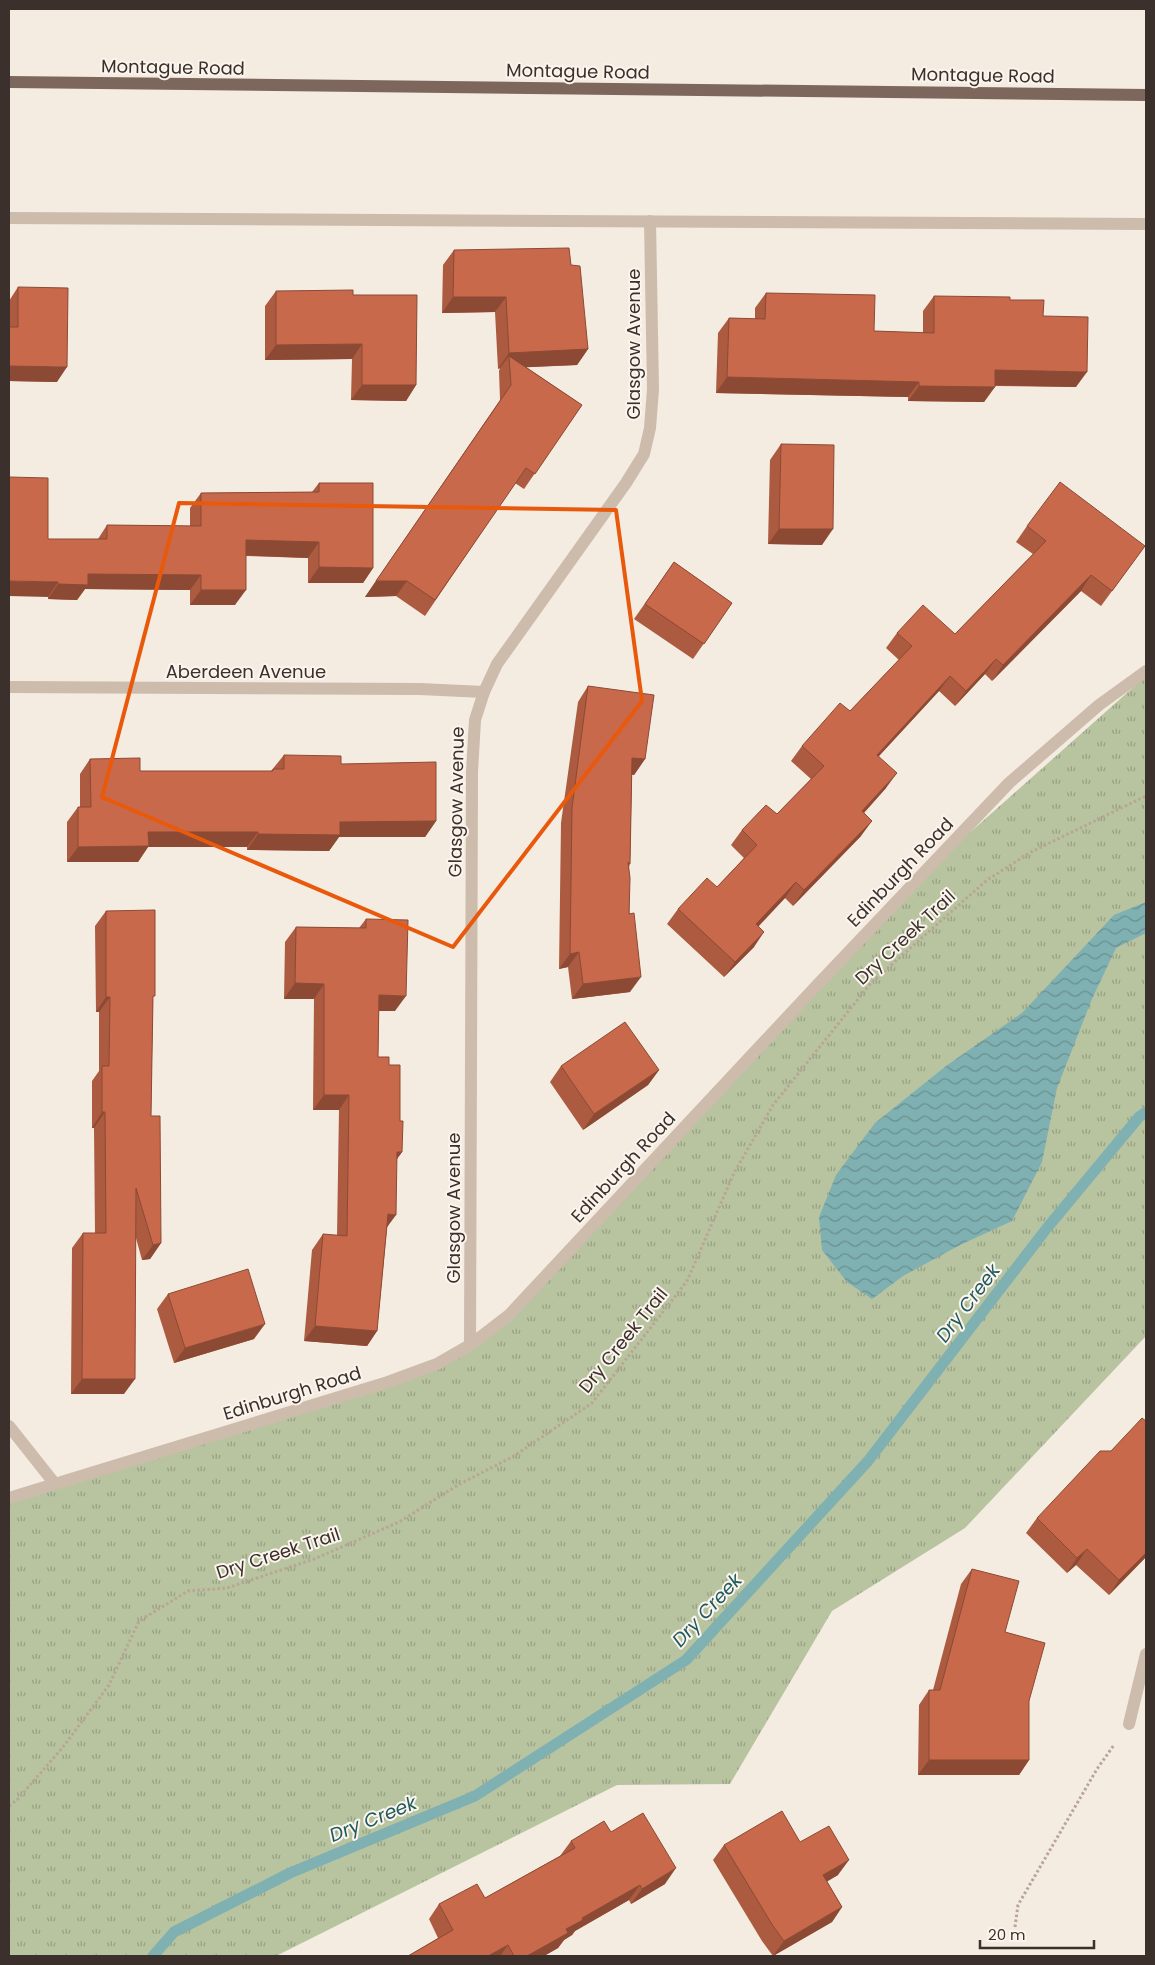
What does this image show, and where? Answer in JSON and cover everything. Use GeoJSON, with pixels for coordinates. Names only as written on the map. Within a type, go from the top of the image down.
{"type":"FeatureCollection","features":[{"type":"Feature","properties":{"kind":"main road","name":"Montague Road"},"geometry":{"type":"LineString","coordinates":[[9,82],[1146,95]]}},
{"type":"Feature","properties":{"kind":"street"},"geometry":{"type":"LineString","coordinates":[[9,218],[1146,224]]}},
{"type":"Feature","properties":{"kind":"street","name":"Glasgow Avenue"},"geometry":{"type":"LineString","coordinates":[[470,1346],[472,772],[475,720],[484,692],[497,664],[644,454],[650,428],[653,390],[650,221]]}},
{"type":"Feature","properties":{"kind":"street","name":"Edinburgh Road"},"geometry":{"type":"LineString","coordinates":[[9,1498],[388,1382],[437,1364],[470,1346],[508,1315],[818,983],[1009,782],[1099,705],[1146,671]]}},
{"type":"Feature","properties":{"kind":"street","name":"Aberdeen Avenue"},"geometry":{"type":"LineString","coordinates":[[9,687],[410,689],[484,692]]}},
{"type":"Feature","properties":{"kind":"street"},"geometry":{"type":"LineString","coordinates":[[9,1426],[55,1484]]}},
{"type":"Feature","properties":{"kind":"street"},"geometry":{"type":"LineString","coordinates":[[1129,1724],[1146,1654]]}},
{"type":"Feature","properties":{"kind":"path","name":"Dry Creek Trail"},"geometry":{"type":"LineString","coordinates":[[9,1806],[64,1747],[109,1684],[139,1621],[188,1591],[227,1588],[314,1559],[399,1522],[458,1485],[514,1456],[592,1403],[688,1281],[734,1173],[773,1105],[871,982],[987,880],[1031,852],[1146,796]]}},
{"type":"Feature","properties":{"kind":"path"},"geometry":{"type":"LineString","coordinates":[[1015,1927],[1018,1905],[1097,1769],[1129,1724]]}},
{"type":"Feature","properties":{"kind":"highlighted area"},"geometry":{"type":"Polygon","coordinates":[[[179,503],[616,510],[642,701],[453,947],[102,797],[179,503]]]}},
{"type":"Feature","properties":{"kind":"green space"},"geometry":{"type":"Polygon","coordinates":[[[1146,676],[1146,1336],[965,1528],[832,1611],[730,1784],[617,1785],[276,1956],[9,1956],[9,1496],[437,1364],[508,1315],[921,876],[1146,676]]]}},
{"type":"Feature","properties":{"kind":"water"},"geometry":{"type":"Polygon","coordinates":[[[1146,902],[1146,933],[1116,948],[1092,999],[1057,1088],[1042,1162],[1012,1221],[960,1245],[903,1276],[872,1299],[847,1282],[822,1250],[819,1217],[836,1175],[875,1123],[946,1066],[1022,1013],[1114,915],[1146,902]]]}},
{"type":"Feature","properties":{"kind":"building"},"geometry":{"type":"Polygon","coordinates":[[[569,248],[571,265],[580,266],[588,349],[509,353],[506,297],[453,297],[454,250],[569,248]]]}},
{"type":"Feature","properties":{"kind":"building"},"geometry":{"type":"Polygon","coordinates":[[[18,287],[68,288],[67,367],[9,366],[9,327],[18,327],[18,287]]]}},
{"type":"Feature","properties":{"kind":"building"},"geometry":{"type":"Polygon","coordinates":[[[353,290],[353,295],[417,295],[416,385],[362,385],[362,344],[276,345],[276,291],[353,290]]]}},
{"type":"Feature","properties":{"kind":"building"},"geometry":{"type":"Polygon","coordinates":[[[766,293],[875,295],[874,331],[934,333],[934,296],[1010,297],[1010,300],[1044,300],[1043,316],[1088,317],[1087,372],[995,370],[995,387],[919,386],[919,382],[727,377],[729,318],[765,319],[766,293]]]}},
{"type":"Feature","properties":{"kind":"building"},"geometry":{"type":"Polygon","coordinates":[[[509,356],[582,405],[535,474],[526,468],[435,600],[407,581],[376,581],[511,385],[509,356]]]}},
{"type":"Feature","properties":{"kind":"building"},"geometry":{"type":"Polygon","coordinates":[[[781,444],[834,445],[833,529],[779,529],[781,444]]]}},
{"type":"Feature","properties":{"kind":"building"},"geometry":{"type":"Polygon","coordinates":[[[9,477],[48,478],[48,539],[107,539],[107,525],[201,526],[201,493],[319,492],[319,483],[373,483],[373,568],[319,567],[319,542],[246,540],[246,590],[201,590],[201,575],[88,574],[88,585],[9,581],[9,477]]]}},
{"type":"Feature","properties":{"kind":"building"},"geometry":{"type":"Polygon","coordinates":[[[1060,482],[1145,546],[1112,591],[1091,575],[1003,665],[996,659],[966,691],[950,676],[877,755],[897,773],[862,811],[872,821],[804,890],[796,882],[756,924],[764,932],[735,962],[678,909],[707,878],[717,887],[757,845],[742,830],[766,805],[777,814],[824,766],[802,746],[840,703],[850,711],[912,646],[897,633],[923,605],[955,634],[1046,541],[1027,526],[1060,482]]]}},
{"type":"Feature","properties":{"kind":"building"},"geometry":{"type":"Polygon","coordinates":[[[674,562],[732,603],[704,644],[645,604],[674,562]]]}},
{"type":"Feature","properties":{"kind":"building"},"geometry":{"type":"Polygon","coordinates":[[[588,686],[654,695],[645,759],[632,758],[630,864],[628,862],[630,878],[629,914],[634,913],[641,977],[583,984],[579,952],[570,954],[572,808],[588,686]]]}},
{"type":"Feature","properties":{"kind":"building"},"geometry":{"type":"Polygon","coordinates":[[[284,755],[341,756],[341,764],[436,762],[436,821],[340,822],[340,835],[258,834],[258,832],[148,832],[149,846],[78,847],[78,807],[91,807],[90,759],[140,758],[140,771],[273,771],[273,769],[284,769],[284,755]]]}},
{"type":"Feature","properties":{"kind":"building"},"geometry":{"type":"Polygon","coordinates":[[[155,910],[155,996],[153,996],[151,1116],[160,1116],[161,1243],[153,1245],[136,1188],[135,1379],[82,1379],[83,1233],[106,1233],[105,1112],[102,1112],[102,1066],[109,1066],[110,997],[106,997],[106,911],[155,910]]]}},
{"type":"Feature","properties":{"kind":"building"},"geometry":{"type":"Polygon","coordinates":[[[366,919],[408,920],[406,996],[379,995],[378,1057],[389,1057],[389,1065],[400,1065],[400,1121],[403,1121],[402,1152],[397,1152],[396,1215],[388,1214],[377,1331],[315,1326],[323,1234],[347,1236],[349,1095],[324,1095],[324,984],[295,983],[296,927],[366,928],[366,919]]]}},
{"type":"Feature","properties":{"kind":"building"},"geometry":{"type":"Polygon","coordinates":[[[625,1022],[659,1070],[594,1114],[561,1066],[625,1022]]]}},
{"type":"Feature","properties":{"kind":"building"},"geometry":{"type":"Polygon","coordinates":[[[248,1269],[265,1324],[185,1348],[168,1294],[248,1269]]]}},
{"type":"Feature","properties":{"kind":"building"},"geometry":{"type":"Polygon","coordinates":[[[1142,1418],[1146,1421],[1146,1553],[1119,1580],[1087,1549],[1077,1558],[1037,1518],[1100,1451],[1111,1451],[1142,1418]]]}},
{"type":"Feature","properties":{"kind":"building"},"geometry":{"type":"Polygon","coordinates":[[[972,1569],[1019,1581],[1005,1632],[1045,1643],[1029,1701],[1029,1760],[929,1760],[929,1690],[940,1690],[972,1569]]]}},
{"type":"Feature","properties":{"kind":"building"},"geometry":{"type":"Polygon","coordinates":[[[782,1811],[800,1842],[829,1826],[849,1860],[823,1875],[842,1907],[784,1941],[724,1845],[782,1811]]]}},
{"type":"Feature","properties":{"kind":"building"},"geometry":{"type":"Polygon","coordinates":[[[643,1813],[676,1868],[642,1889],[640,1885],[582,1918],[583,1920],[566,1929],[568,1933],[527,1956],[514,1956],[508,1945],[488,1956],[408,1956],[453,1930],[439,1904],[477,1884],[485,1898],[575,1848],[571,1841],[604,1821],[611,1832],[643,1813]]]}},
{"type":"Feature","properties":{"kind":"waterway","name":"Dry Creek"},"geometry":{"type":"LineString","coordinates":[[153,1956],[174,1932],[290,1873],[475,1796],[686,1660],[868,1461],[1047,1228],[1139,1117],[1146,1112]]}}]}
